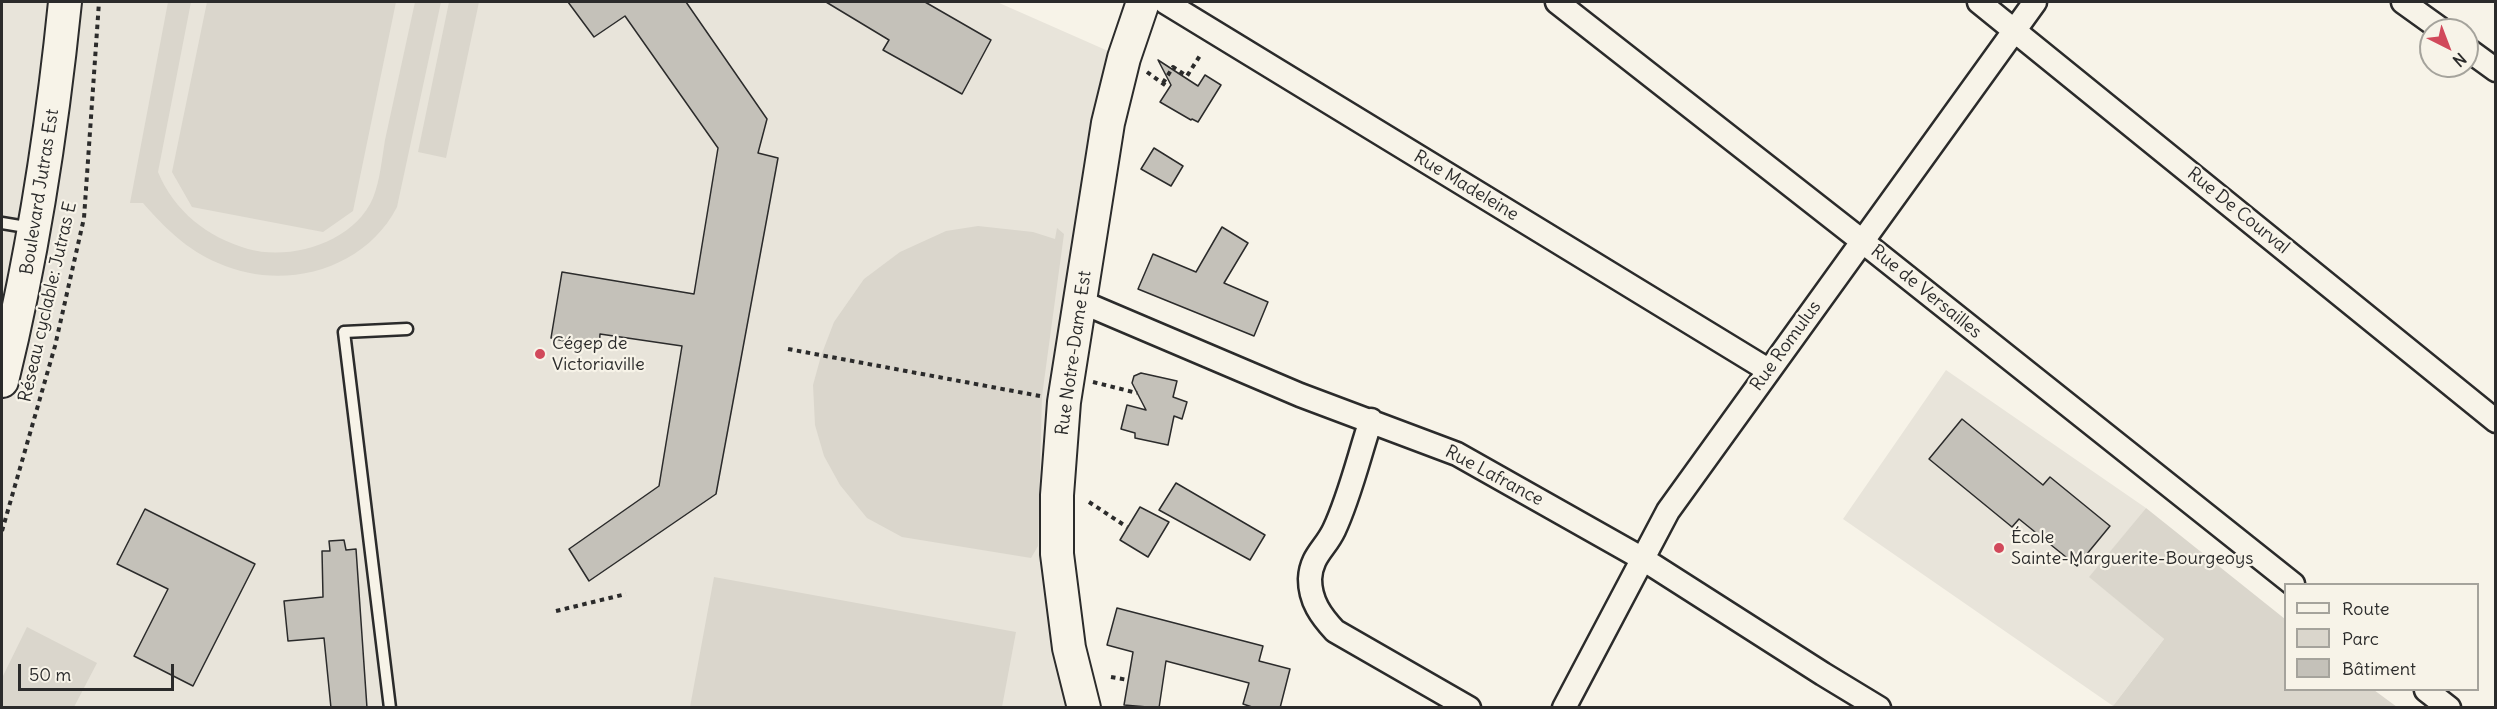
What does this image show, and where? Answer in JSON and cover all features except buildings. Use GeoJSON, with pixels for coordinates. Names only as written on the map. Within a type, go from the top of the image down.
{"type":"FeatureCollection","features":[{"type":"Feature","properties":{"kind":"street","name":"Boulevard Jutras Est"},"geometry":{"type":"LineString","coordinates":[[2,381],[22,301],[35,228],[53,117],[65,2]]}},
{"type":"Feature","properties":{"kind":"street","name":"Rue Notre-Dame Est"},"geometry":{"type":"LineString","coordinates":[[1084,708],[1069,648],[1058,554],[1057,495],[1064,402],[1108,123],[1124,58],[1143,2]]}},
{"type":"Feature","properties":{"kind":"street","name":"Rue Madeleine"},"geometry":{"type":"LineString","coordinates":[[1165,2],[1768,370]]}},
{"type":"Feature","properties":{"kind":"street","name":"Rue de Versailles"},"geometry":{"type":"LineString","coordinates":[[1557,2],[1862,241],[2290,583]]}},
{"type":"Feature","properties":{"kind":"street","name":"Rue De Courval"},"geometry":{"type":"LineString","coordinates":[[1979,2],[2496,421]]}},
{"type":"Feature","properties":{"kind":"street","name":"Rue Romulus"},"geometry":{"type":"LineString","coordinates":[[1564,708],[1668,511],[2035,2]]}},
{"type":"Feature","properties":{"kind":"street"},"geometry":{"type":"LineString","coordinates":[[2403,2],[2425,18]]}},
{"type":"Feature","properties":{"kind":"street"},"geometry":{"type":"LineString","coordinates":[[2479,57],[2496,70]]}},
{"type":"Feature","properties":{"kind":"street","name":"Rue Lafrance"},"geometry":{"type":"LineString","coordinates":[[1079,301],[1300,395],[1457,454],[1643,559],[1879,708]]}},
{"type":"Feature","properties":{"kind":"street"},"geometry":{"type":"LineString","coordinates":[[1371,420],[1334,530],[1322,550],[1315,556],[1310,578],[1312,598],[1320,616],[1335,631],[1469,708]]}},
{"type":"Feature","properties":{"kind":"street"},"geometry":{"type":"LineString","coordinates":[[2427,691],[2449,708]]}},
{"type":"Feature","properties":{"kind":"lane"},"geometry":{"type":"LineString","coordinates":[[2,223],[35,228]]}},
{"type":"Feature","properties":{"kind":"lane"},"geometry":{"type":"LineString","coordinates":[[390,708],[344,332],[407,329]]}},
{"type":"Feature","properties":{"kind":"path","name":"Réseau cyclable: Jutras E"},"geometry":{"type":"LineString","coordinates":[[2,531],[55,346],[84,218],[99,2]]}},
{"type":"Feature","properties":{"kind":"path"},"geometry":{"type":"LineString","coordinates":[[1162,83],[1173,67],[1187,76],[1201,54]]}},
{"type":"Feature","properties":{"kind":"path"},"geometry":{"type":"LineString","coordinates":[[1144,70],[1169,88]]}},
{"type":"Feature","properties":{"kind":"path"},"geometry":{"type":"LineString","coordinates":[[788,349],[1064,402]]}},
{"type":"Feature","properties":{"kind":"path"},"geometry":{"type":"LineString","coordinates":[[1093,382],[1137,393]]}},
{"type":"Feature","properties":{"kind":"path"},"geometry":{"type":"LineString","coordinates":[[1089,502],[1127,527]]}},
{"type":"Feature","properties":{"kind":"path"},"geometry":{"type":"LineString","coordinates":[[556,611],[626,594]]}},
{"type":"Feature","properties":{"kind":"path"},"geometry":{"type":"LineString","coordinates":[[1111,677],[1128,680]]}},
{"type":"Feature","properties":{"kind":"shaded area","name":"Cégep de Victoriaville"},"geometry":{"type":"Polygon","coordinates":[[[2,2],[997,2],[1124,58],[1061,440],[1084,707],[2,707],[2,2]]]}},
{"type":"Feature","properties":{"kind":"shaded area","name":"École Sainte-Marguerite-Bourgeoys"},"geometry":{"type":"Polygon","coordinates":[[[1946,370],[2146,508],[2090,577],[2164,639],[2113,706],[1843,519],[1946,370]]]}},
{"type":"Feature","properties":{"kind":"green space"},"geometry":{"type":"Polygon","coordinates":[[[168,2],[191,2],[158,172],[173,199],[206,230],[248,249],[283,252],[302,250],[337,237],[364,213],[373,198],[377,184],[415,2],[441,2],[397,207],[382,229],[364,247],[343,260],[319,270],[294,275],[243,272],[196,252],[168,230],[143,203],[130,203],[168,2]]]}},
{"type":"Feature","properties":{"kind":"green space"},"geometry":{"type":"Polygon","coordinates":[[[207,2],[396,2],[353,211],[323,232],[192,207],[172,172],[207,2]]]}},
{"type":"Feature","properties":{"kind":"green space"},"geometry":{"type":"Polygon","coordinates":[[[449,2],[479,2],[446,158],[418,152],[449,2]]]}},
{"type":"Feature","properties":{"kind":"green space"},"geometry":{"type":"Polygon","coordinates":[[[978,226],[1033,232],[1055,239],[1057,228],[1064,234],[1042,396],[1038,546],[1031,558],[902,537],[867,518],[840,485],[824,456],[815,425],[813,385],[821,356],[834,322],[864,279],[900,252],[946,231],[978,226]]]}},
{"type":"Feature","properties":{"kind":"green space"},"geometry":{"type":"Polygon","coordinates":[[[2146,508],[2284,618],[2284,691],[2375,691],[2397,707],[2116,708],[2113,706],[2164,639],[2089,577],[2146,508]]]}},
{"type":"Feature","properties":{"kind":"green space"},"geometry":{"type":"Polygon","coordinates":[[[714,577],[1016,632],[1002,707],[690,707],[714,577]]]}},
{"type":"Feature","properties":{"kind":"green space"},"geometry":{"type":"Polygon","coordinates":[[[27,627],[97,663],[74,707],[2,707],[2,678],[27,627]]]}},
{"type":"Feature","properties":{"kind":"place","name":"Cégep de Victoriaville"},"geometry":{"type":"Point","coordinates":[540,354]}},
{"type":"Feature","properties":{"kind":"place","name":"École Sainte-Marguerite-Bourgeoys"},"geometry":{"type":"Point","coordinates":[1999,548]}}]}
